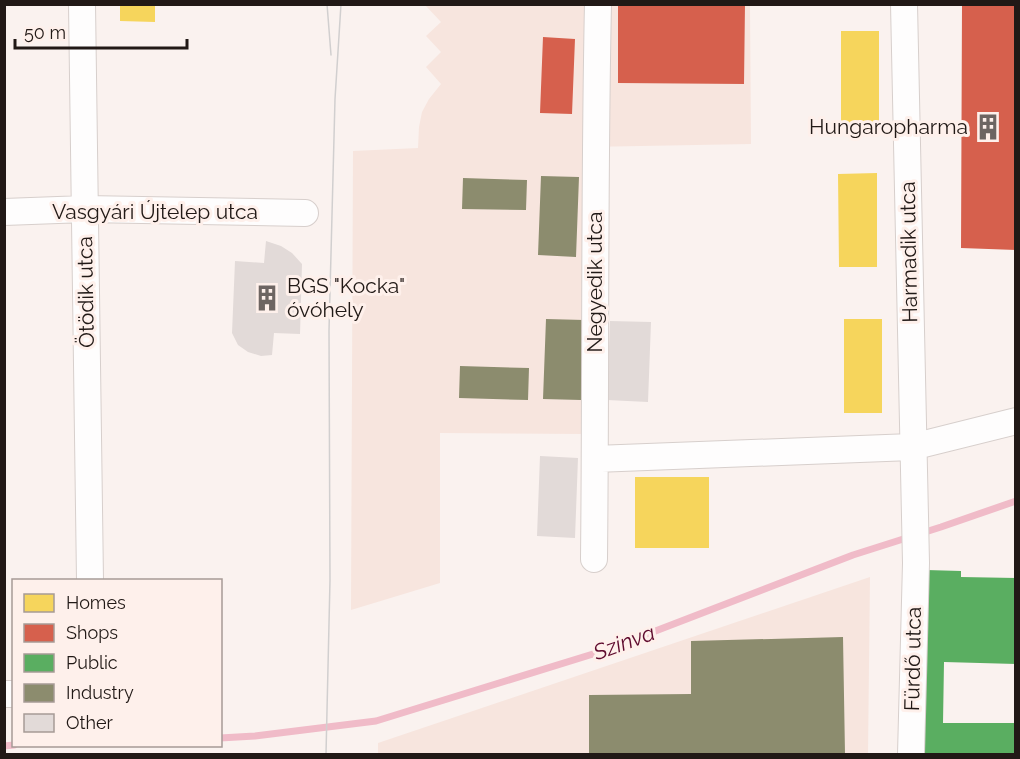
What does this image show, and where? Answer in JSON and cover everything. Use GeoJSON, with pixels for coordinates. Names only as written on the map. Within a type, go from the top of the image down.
{"type":"FeatureCollection","features":[{"type":"Feature","properties":{"kind":"street","name":"Ötödik utca"},"geometry":{"type":"LineString","coordinates":[[82,4],[90,579]]}},
{"type":"Feature","properties":{"kind":"street","name":"Negyedik utca"},"geometry":{"type":"LineString","coordinates":[[594,559],[595,160],[598,4]]}},
{"type":"Feature","properties":{"kind":"street","name":"Harmadik utca"},"geometry":{"type":"LineString","coordinates":[[904,4],[912,447],[915,499]]}},
{"type":"Feature","properties":{"kind":"street","name":"Vasgyári Újtelep utca"},"geometry":{"type":"LineString","coordinates":[[4,212],[85,210],[305,213]]}},
{"type":"Feature","properties":{"kind":"street"},"geometry":{"type":"LineString","coordinates":[[595,459],[912,447],[1016,421]]}},
{"type":"Feature","properties":{"kind":"street","name":"Fürdő utca"},"geometry":{"type":"LineString","coordinates":[[911,754],[916,562],[915,499]]}},
{"type":"Feature","properties":{"kind":"shaded area"},"geometry":{"type":"Polygon","coordinates":[[[425,5],[750,5],[751,144],[586,147],[583,434],[440,433],[440,583],[351,610],[353,151],[418,148],[422,112],[441,84],[426,67],[441,52],[426,36],[441,22],[425,5]]]}},
{"type":"Feature","properties":{"kind":"shaded area"},"geometry":{"type":"Polygon","coordinates":[[[870,577],[868,754],[378,754],[378,743],[870,577]]]}},
{"type":"Feature","properties":{"kind":"building: Homes"},"geometry":{"type":"Polygon","coordinates":[[[120,4],[155,4],[155,22],[120,21],[120,4]]]}},
{"type":"Feature","properties":{"kind":"building: Homes"},"geometry":{"type":"Polygon","coordinates":[[[841,31],[879,31],[879,124],[841,124],[841,31]]]}},
{"type":"Feature","properties":{"kind":"building: Homes"},"geometry":{"type":"Polygon","coordinates":[[[877,173],[877,267],[839,267],[838,174],[877,173]]]}},
{"type":"Feature","properties":{"kind":"building: Homes"},"geometry":{"type":"Polygon","coordinates":[[[844,319],[882,319],[882,413],[844,413],[844,319]]]}},
{"type":"Feature","properties":{"kind":"building: Homes"},"geometry":{"type":"Polygon","coordinates":[[[635,477],[709,477],[709,548],[635,548],[635,477]]]}},
{"type":"Feature","properties":{"kind":"building: Shops"},"geometry":{"type":"Polygon","coordinates":[[[618,4],[745,4],[744,84],[618,83],[618,4]]]}},
{"type":"Feature","properties":{"kind":"building: Shops","name":"Hungaropharma"},"geometry":{"type":"Polygon","coordinates":[[[962,5],[1016,5],[1016,250],[961,248],[962,5]]]}},
{"type":"Feature","properties":{"kind":"building: Shops"},"geometry":{"type":"Polygon","coordinates":[[[543,37],[575,39],[572,114],[540,113],[543,37]]]}},
{"type":"Feature","properties":{"kind":"building: Public"},"geometry":{"type":"Polygon","coordinates":[[[926,570],[961,571],[961,577],[1016,578],[1016,664],[944,662],[943,723],[1016,723],[1016,754],[923,754],[926,570]]]}},
{"type":"Feature","properties":{"kind":"building: Industry"},"geometry":{"type":"Polygon","coordinates":[[[541,176],[579,177],[576,257],[538,255],[541,176]]]}},
{"type":"Feature","properties":{"kind":"building: Industry"},"geometry":{"type":"Polygon","coordinates":[[[463,178],[527,180],[526,210],[462,209],[463,178]]]}},
{"type":"Feature","properties":{"kind":"building: Industry"},"geometry":{"type":"Polygon","coordinates":[[[546,319],[584,320],[581,400],[543,399],[546,319]]]}},
{"type":"Feature","properties":{"kind":"building: Industry"},"geometry":{"type":"Polygon","coordinates":[[[460,366],[529,368],[528,400],[459,398],[460,366]]]}},
{"type":"Feature","properties":{"kind":"building: Industry"},"geometry":{"type":"Polygon","coordinates":[[[843,637],[845,754],[589,754],[589,695],[691,694],[691,641],[843,637]]]}},
{"type":"Feature","properties":{"kind":"building: Other","name":"BGS \"Kocka\" óvóhely"},"geometry":{"type":"Polygon","coordinates":[[[266,241],[292,253],[302,264],[300,334],[274,333],[272,355],[261,356],[248,352],[238,345],[232,333],[235,261],[264,263],[266,241]]]}},
{"type":"Feature","properties":{"kind":"building: Other"},"geometry":{"type":"Polygon","coordinates":[[[610,321],[651,322],[648,402],[607,400],[610,321]]]}},
{"type":"Feature","properties":{"kind":"building: Other"},"geometry":{"type":"Polygon","coordinates":[[[540,456],[578,458],[575,538],[537,536],[540,456]]]}},
{"type":"Feature","properties":{"kind":"waterway","name":"Szinva"},"geometry":{"type":"LineString","coordinates":[[222,738],[376,721],[606,650],[853,555],[1016,501]]}},
{"type":"Feature","properties":{"kind":"waterway","name":"Szinva"},"geometry":{"type":"LineString","coordinates":[[4,746],[12,745]]}},
{"type":"Feature","properties":{"kind":"tram line"},"geometry":{"type":"LineString","coordinates":[[327,4],[331,55]]}},
{"type":"Feature","properties":{"kind":"tram line"},"geometry":{"type":"LineString","coordinates":[[326,754],[330,580],[329,331],[335,99],[341,4]]}},
{"type":"Feature","properties":{"kind":"place","name":"Hungaropharma"},"geometry":{"type":"Point","coordinates":[988,127]}},
{"type":"Feature","properties":{"kind":"place","name":"BGS \"Kocka\" óvóhely"},"geometry":{"type":"Point","coordinates":[267,298]}}]}
